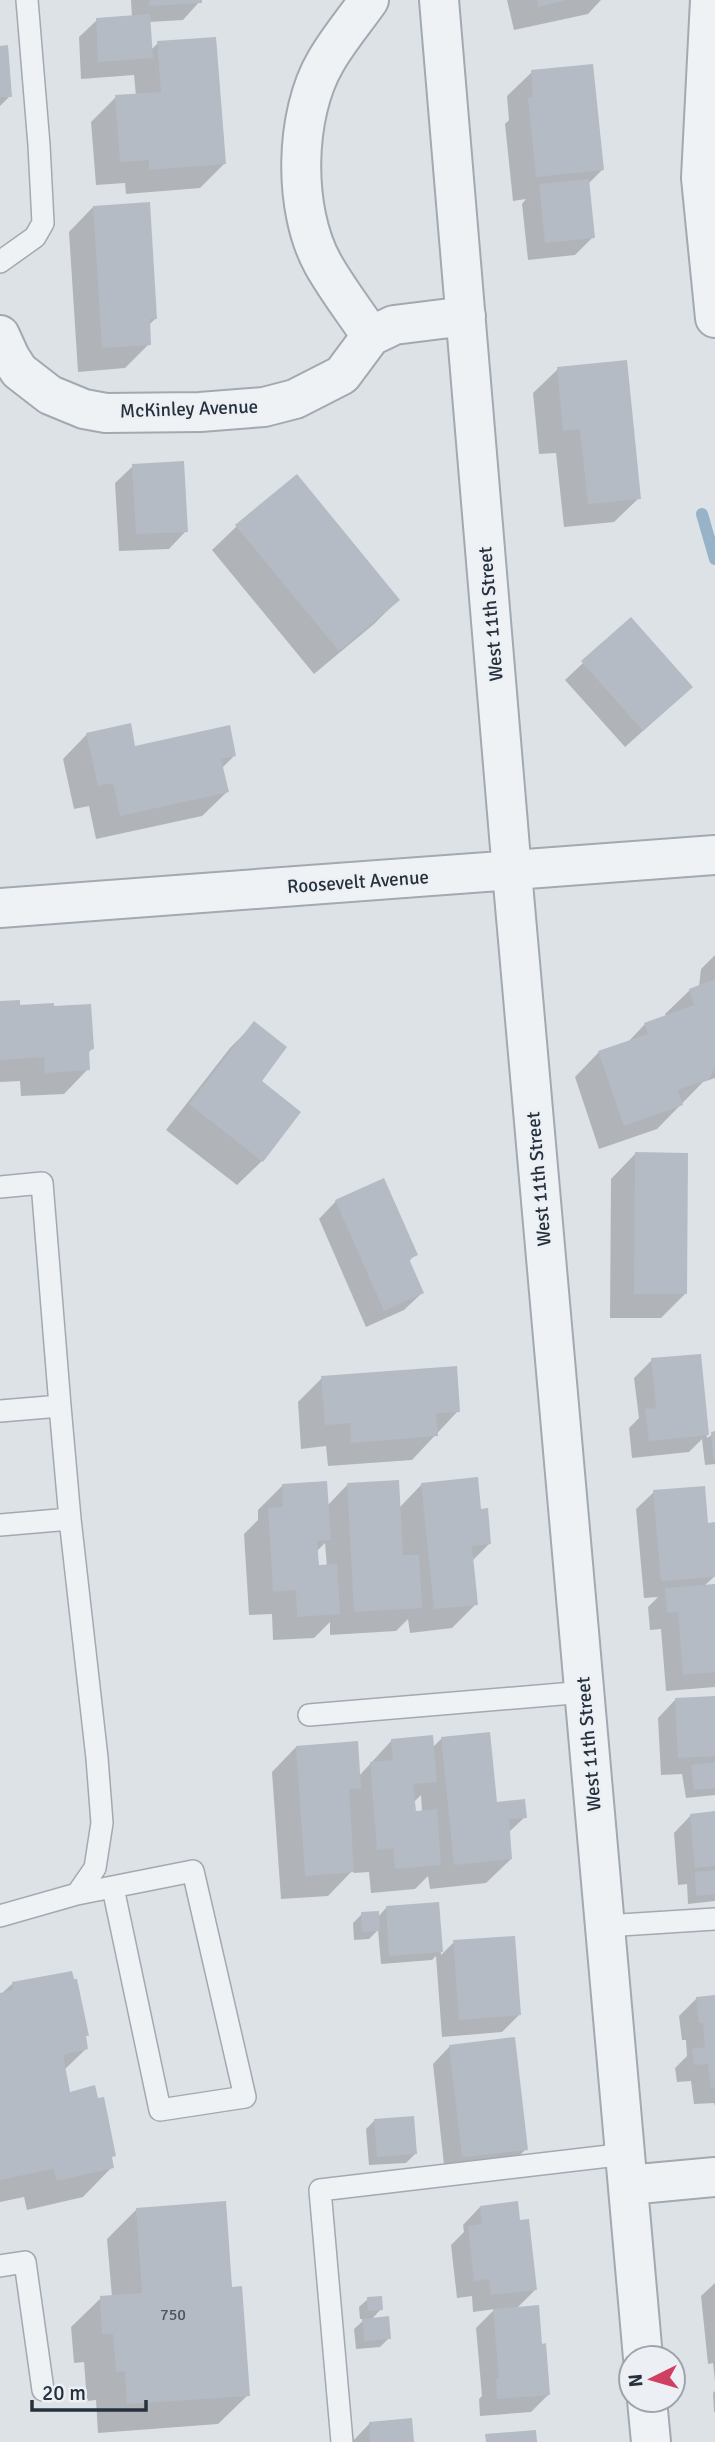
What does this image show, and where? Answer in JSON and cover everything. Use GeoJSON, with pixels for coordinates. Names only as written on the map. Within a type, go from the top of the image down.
{"type":"FeatureCollection","features":[{"type":"Feature","properties":{"kind":"street"},"geometry":{"type":"LineString","coordinates":[[369,0],[325,63],[311,98],[303,136],[302,179],[307,223],[322,263],[371,336],[394,325],[466,316]]}},
{"type":"Feature","properties":{"kind":"street","name":"West 11th Street"},"geometry":{"type":"LineString","coordinates":[[439,0],[512,872],[642,2344]]}},
{"type":"Feature","properties":{"kind":"street"},"geometry":{"type":"LineString","coordinates":[[710,0],[701,178],[715,317]]}},
{"type":"Feature","properties":{"kind":"street","name":"McKinley Avenue"},"geometry":{"type":"LineString","coordinates":[[0,335],[19,371],[50,395],[84,409],[106,412],[200,412],[264,407],[295,399],[342,375],[371,336]]}},
{"type":"Feature","properties":{"kind":"street","name":"Roosevelt Avenue"},"geometry":{"type":"LineString","coordinates":[[0,908],[715,855]]}},
{"type":"Feature","properties":{"kind":"street"},"geometry":{"type":"LineString","coordinates":[[627,2170],[715,2177]]}},
{"type":"Feature","properties":{"kind":"street"},"geometry":{"type":"LineString","coordinates":[[648,2414],[651,2442]]}},
{"type":"Feature","properties":{"kind":"lane"},"geometry":{"type":"LineString","coordinates":[[0,262],[35,237],[43,223],[27,0]]}},
{"type":"Feature","properties":{"kind":"lane"},"geometry":{"type":"LineString","coordinates":[[0,1187],[42,1183],[70,1519],[102,1823],[95,1868],[77,1894]]}},
{"type":"Feature","properties":{"kind":"lane"},"geometry":{"type":"LineString","coordinates":[[0,1411],[60,1406]]}},
{"type":"Feature","properties":{"kind":"lane"},"geometry":{"type":"LineString","coordinates":[[0,1525],[70,1519]]}},
{"type":"Feature","properties":{"kind":"lane"},"geometry":{"type":"LineString","coordinates":[[309,1714],[585,1692]]}},
{"type":"Feature","properties":{"kind":"lane"},"geometry":{"type":"LineString","coordinates":[[0,1916],[77,1894],[193,1871],[244,2097],[160,2110],[113,1888]]}},
{"type":"Feature","properties":{"kind":"lane"},"geometry":{"type":"LineString","coordinates":[[605,1926],[715,1919]]}},
{"type":"Feature","properties":{"kind":"lane"},"geometry":{"type":"LineString","coordinates":[[342,2442],[320,2190],[627,2170]]}},
{"type":"Feature","properties":{"kind":"lane"},"geometry":{"type":"LineString","coordinates":[[0,2266],[25,2262],[43,2390]]}},
{"type":"Feature","properties":{"kind":"building"},"geometry":{"type":"Polygon","coordinates":[[[149,0],[202,0],[202,3],[149,6],[149,0]]]}},
{"type":"Feature","properties":{"kind":"building"},"geometry":{"type":"Polygon","coordinates":[[[537,0],[564,0],[564,1],[538,7],[537,0]]]}},
{"type":"Feature","properties":{"kind":"building"},"geometry":{"type":"Polygon","coordinates":[[[150,14],[153,58],[98,62],[96,18],[150,14]]]}},
{"type":"Feature","properties":{"kind":"building"},"geometry":{"type":"Polygon","coordinates":[[[216,37],[226,164],[149,170],[149,160],[120,162],[115,95],[161,92],[157,41],[216,37]]]}},
{"type":"Feature","properties":{"kind":"building"},"geometry":{"type":"Polygon","coordinates":[[[8,45],[12,97],[0,97],[0,46],[8,45]]]}},
{"type":"Feature","properties":{"kind":"building"},"geometry":{"type":"Polygon","coordinates":[[[593,64],[604,170],[536,177],[528,98],[533,97],[531,70],[593,64]]]}},
{"type":"Feature","properties":{"kind":"building"},"geometry":{"type":"Polygon","coordinates":[[[589,179],[595,238],[545,243],[539,184],[589,179]]]}},
{"type":"Feature","properties":{"kind":"building"},"geometry":{"type":"Polygon","coordinates":[[[150,202],[157,319],[150,319],[151,345],[102,348],[93,206],[150,202]]]}},
{"type":"Feature","properties":{"kind":"building"},"geometry":{"type":"Polygon","coordinates":[[[627,360],[641,499],[588,504],[580,429],[563,431],[557,367],[627,360]]]}},
{"type":"Feature","properties":{"kind":"building"},"geometry":{"type":"Polygon","coordinates":[[[184,461],[188,532],[136,534],[132,464],[184,461]]]}},
{"type":"Feature","properties":{"kind":"building"},"geometry":{"type":"Polygon","coordinates":[[[297,474],[400,600],[339,651],[235,525],[297,474]]]}},
{"type":"Feature","properties":{"kind":"building"},"geometry":{"type":"Polygon","coordinates":[[[631,617],[693,687],[643,731],[581,661],[631,617]]]}},
{"type":"Feature","properties":{"kind":"building"},"geometry":{"type":"Polygon","coordinates":[[[131,723],[135,746],[230,725],[236,756],[221,759],[229,792],[120,816],[113,783],[98,786],[86,733],[131,723]]]}},
{"type":"Feature","properties":{"kind":"building"},"geometry":{"type":"Polygon","coordinates":[[[715,979],[715,1068],[709,1079],[678,1090],[683,1105],[624,1126],[598,1051],[648,1034],[644,1023],[694,1005],[689,989],[715,979]]]}},
{"type":"Feature","properties":{"kind":"building"},"geometry":{"type":"Polygon","coordinates":[[[20,1000],[20,1005],[91,1004],[94,1049],[89,1050],[90,1070],[45,1073],[44,1057],[0,1060],[0,1001],[20,1000]]]}},
{"type":"Feature","properties":{"kind":"building"},"geometry":{"type":"Polygon","coordinates":[[[254,1021],[287,1047],[262,1081],[301,1112],[263,1162],[189,1104],[254,1021]]]}},
{"type":"Feature","properties":{"kind":"building"},"geometry":{"type":"Polygon","coordinates":[[[635,1152],[688,1153],[687,1294],[634,1294],[635,1152]]]}},
{"type":"Feature","properties":{"kind":"building"},"geometry":{"type":"Polygon","coordinates":[[[384,1178],[418,1255],[409,1259],[424,1293],[384,1311],[335,1200],[384,1178]]]}},
{"type":"Feature","properties":{"kind":"building"},"geometry":{"type":"Polygon","coordinates":[[[701,1354],[709,1435],[649,1441],[645,1409],[656,1408],[651,1358],[701,1354]]]}},
{"type":"Feature","properties":{"kind":"building"},"geometry":{"type":"Polygon","coordinates":[[[457,1366],[460,1412],[436,1413],[438,1436],[351,1443],[350,1423],[325,1425],[321,1376],[457,1366]]]}},
{"type":"Feature","properties":{"kind":"building"},"geometry":{"type":"Polygon","coordinates":[[[715,1431],[715,1459],[713,1459],[711,1432],[715,1431]]]}},
{"type":"Feature","properties":{"kind":"building"},"geometry":{"type":"Polygon","coordinates":[[[478,1477],[481,1509],[488,1508],[491,1544],[472,1546],[478,1605],[434,1609],[421,1483],[478,1477]]]}},
{"type":"Feature","properties":{"kind":"building"},"geometry":{"type":"Polygon","coordinates":[[[399,1480],[403,1555],[419,1555],[422,1608],[354,1612],[347,1483],[399,1480]]]}},
{"type":"Feature","properties":{"kind":"building"},"geometry":{"type":"Polygon","coordinates":[[[327,1481],[331,1540],[317,1541],[319,1565],[337,1564],[340,1614],[297,1617],[296,1590],[273,1592],[268,1508],[283,1507],[282,1484],[327,1481]]]}},
{"type":"Feature","properties":{"kind":"building"},"geometry":{"type":"Polygon","coordinates":[[[705,1486],[708,1523],[715,1522],[715,1577],[661,1581],[653,1490],[705,1486]]]}},
{"type":"Feature","properties":{"kind":"building"},"geometry":{"type":"Polygon","coordinates":[[[715,1584],[715,1672],[683,1675],[678,1612],[667,1613],[665,1588],[715,1584]]]}},
{"type":"Feature","properties":{"kind":"building"},"geometry":{"type":"Polygon","coordinates":[[[715,1696],[715,1756],[678,1758],[675,1698],[715,1696]]]}},
{"type":"Feature","properties":{"kind":"building"},"geometry":{"type":"Polygon","coordinates":[[[490,1732],[497,1802],[525,1799],[527,1818],[509,1819],[512,1859],[454,1865],[441,1737],[490,1732]]]}},
{"type":"Feature","properties":{"kind":"building"},"geometry":{"type":"Polygon","coordinates":[[[433,1735],[437,1782],[413,1784],[416,1811],[437,1809],[441,1865],[395,1869],[393,1848],[377,1850],[370,1762],[393,1760],[391,1739],[433,1735]]]}},
{"type":"Feature","properties":{"kind":"building"},"geometry":{"type":"Polygon","coordinates":[[[358,1741],[361,1788],[349,1789],[354,1872],[305,1876],[296,1746],[358,1741]]]}},
{"type":"Feature","properties":{"kind":"building"},"geometry":{"type":"Polygon","coordinates":[[[715,1762],[715,1788],[694,1790],[691,1765],[715,1762]]]}},
{"type":"Feature","properties":{"kind":"building"},"geometry":{"type":"Polygon","coordinates":[[[715,1811],[715,1866],[695,1868],[690,1814],[715,1811]]]}},
{"type":"Feature","properties":{"kind":"building"},"geometry":{"type":"Polygon","coordinates":[[[715,1870],[715,1894],[696,1896],[695,1872],[715,1870]]]}},
{"type":"Feature","properties":{"kind":"building"},"geometry":{"type":"Polygon","coordinates":[[[439,1902],[443,1952],[389,1956],[386,1906],[439,1902]]]}},
{"type":"Feature","properties":{"kind":"building"},"geometry":{"type":"Polygon","coordinates":[[[379,1911],[380,1931],[362,1932],[361,1912],[379,1911]]]}},
{"type":"Feature","properties":{"kind":"building"},"geometry":{"type":"Polygon","coordinates":[[[515,1936],[521,2015],[459,2020],[453,1940],[515,1936]]]}},
{"type":"Feature","properties":{"kind":"building"},"geometry":{"type":"Polygon","coordinates":[[[72,1971],[74,1979],[77,1979],[89,2036],[86,2036],[88,2049],[63,2055],[70,2092],[95,2085],[98,2098],[104,2097],[116,2156],[112,2157],[114,2168],[57,2181],[53,2169],[0,2180],[0,1993],[13,1990],[12,1982],[72,1971]]]}},
{"type":"Feature","properties":{"kind":"building"},"geometry":{"type":"Polygon","coordinates":[[[715,1995],[715,2087],[711,2088],[708,2064],[694,2065],[692,2049],[705,2047],[703,2023],[699,2023],[696,1997],[715,1995]]]}},
{"type":"Feature","properties":{"kind":"building"},"geometry":{"type":"Polygon","coordinates":[[[515,2037],[528,2150],[462,2157],[449,2045],[515,2037]]]}},
{"type":"Feature","properties":{"kind":"building"},"geometry":{"type":"Polygon","coordinates":[[[414,2116],[417,2154],[377,2157],[374,2119],[414,2116]]]}},
{"type":"Feature","properties":{"kind":"building"},"geometry":{"type":"Polygon","coordinates":[[[226,2201],[232,2287],[242,2286],[250,2396],[127,2404],[125,2371],[116,2372],[113,2334],[102,2334],[100,2296],[142,2293],[136,2208],[226,2201]]]}},
{"type":"Feature","properties":{"kind":"building"},"geometry":{"type":"Polygon","coordinates":[[[518,2201],[520,2220],[529,2219],[537,2290],[491,2295],[489,2279],[474,2281],[468,2226],[482,2224],[480,2206],[518,2201]]]}},
{"type":"Feature","properties":{"kind":"building"},"geometry":{"type":"Polygon","coordinates":[[[382,2296],[383,2310],[368,2311],[367,2297],[382,2296]]]}},
{"type":"Feature","properties":{"kind":"building"},"geometry":{"type":"Polygon","coordinates":[[[539,2305],[542,2344],[546,2343],[550,2395],[497,2399],[496,2379],[499,2379],[493,2309],[539,2305]]]}},
{"type":"Feature","properties":{"kind":"building"},"geometry":{"type":"Polygon","coordinates":[[[389,2316],[391,2339],[364,2341],[362,2319],[389,2316]]]}},
{"type":"Feature","properties":{"kind":"building"},"geometry":{"type":"Polygon","coordinates":[[[412,2418],[414,2442],[370,2442],[369,2422],[412,2418]]]}},
{"type":"Feature","properties":{"kind":"building"},"geometry":{"type":"Polygon","coordinates":[[[536,2430],[537,2442],[486,2442],[485,2434],[536,2430]]]}},
{"type":"Feature","properties":{"kind":"waterway"},"geometry":{"type":"LineString","coordinates":[[702,514],[715,559]]}}]}
